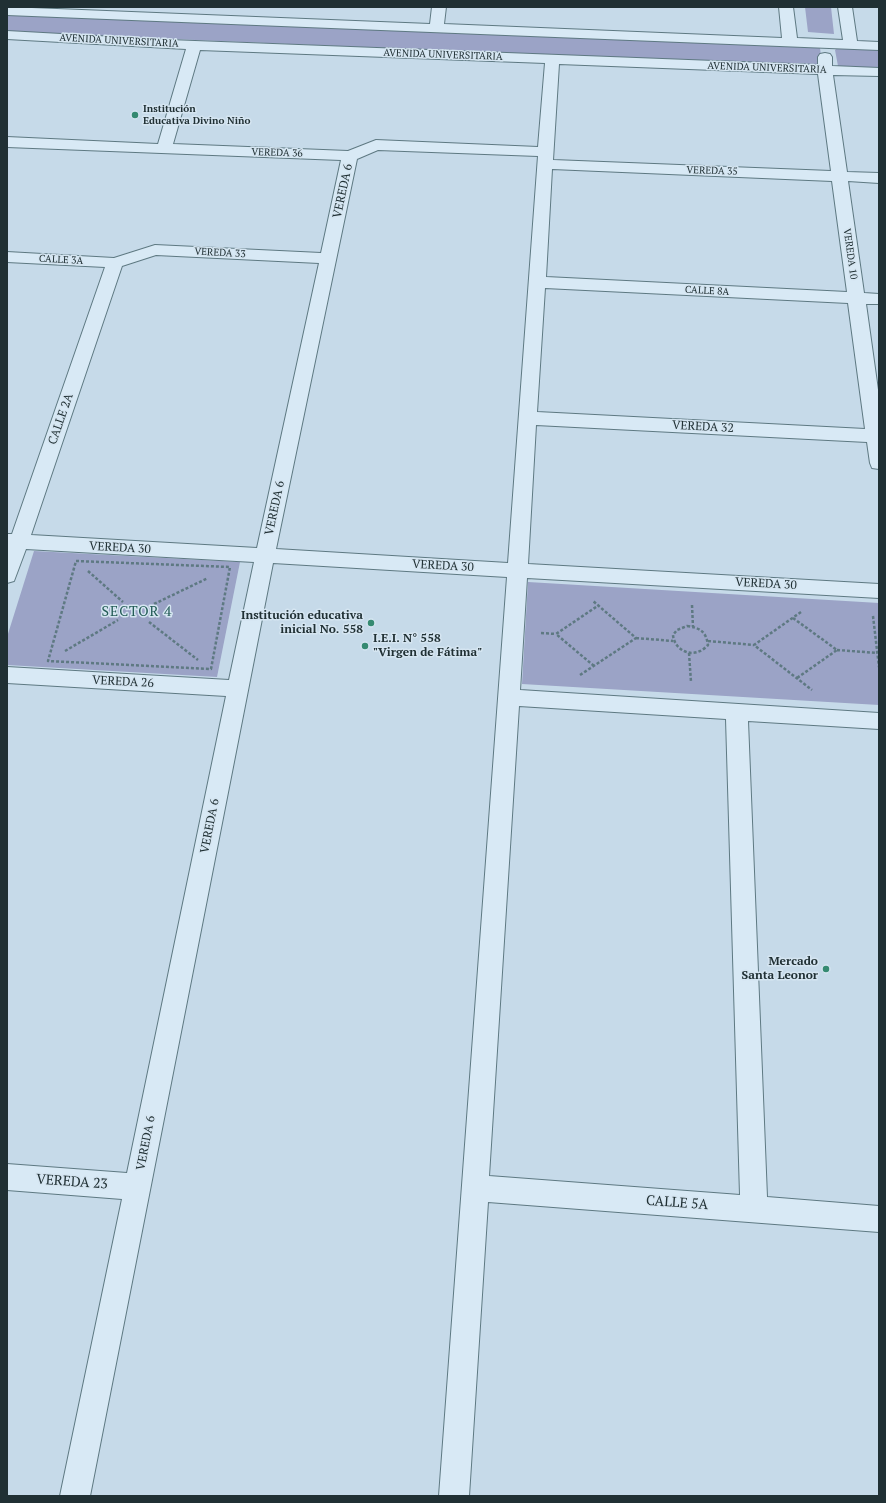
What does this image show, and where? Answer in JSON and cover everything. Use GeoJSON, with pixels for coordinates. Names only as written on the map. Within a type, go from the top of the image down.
{"type":"FeatureCollection","features":[{"type":"Feature","properties":{"kind":"street"},"geometry":{"type":"LineString","coordinates":[[286,22],[291,7]]}},
{"type":"Feature","properties":{"kind":"street"},"geometry":{"type":"LineString","coordinates":[[436,28],[439,7]]}},
{"type":"Feature","properties":{"kind":"street"},"geometry":{"type":"LineString","coordinates":[[786,7],[790,43]]}},
{"type":"Feature","properties":{"kind":"street"},"geometry":{"type":"LineString","coordinates":[[846,7],[852,45]]}},
{"type":"Feature","properties":{"kind":"street"},"geometry":{"type":"LineString","coordinates":[[7,9],[153,12],[286,22],[879,46]]}},
{"type":"Feature","properties":{"kind":"street","name":"AVENIDA UNIVERSITARIA"},"geometry":{"type":"LineString","coordinates":[[7,35],[194,45],[879,72]]}},
{"type":"Feature","properties":{"kind":"street","name":"VEREDA 10"},"geometry":{"type":"LineString","coordinates":[[824,44],[825,70],[856,298],[877,436],[879,463]]}},
{"type":"Feature","properties":{"kind":"street"},"geometry":{"type":"LineString","coordinates":[[164,149],[194,45]]}},
{"type":"Feature","properties":{"kind":"street"},"geometry":{"type":"LineString","coordinates":[[454,1496],[552,60]]}},
{"type":"Feature","properties":{"kind":"street","name":"VEREDA 36"},"geometry":{"type":"LineString","coordinates":[[7,142],[350,156],[376,145],[545,158]]}},
{"type":"Feature","properties":{"kind":"street","name":"VEREDA 6"},"geometry":{"type":"LineString","coordinates":[[75,1496],[265,556],[350,156]]}},
{"type":"Feature","properties":{"kind":"street","name":"VEREDA 35"},"geometry":{"type":"LineString","coordinates":[[545,158],[879,178]]}},
{"type":"Feature","properties":{"kind":"street","name":"VEREDA 33"},"geometry":{"type":"LineString","coordinates":[[114,263],[155,250],[328,258]]}},
{"type":"Feature","properties":{"kind":"street","name":"CALLE 3A"},"geometry":{"type":"LineString","coordinates":[[7,257],[114,263]]}},
{"type":"Feature","properties":{"kind":"street","name":"CALLE 2A"},"geometry":{"type":"LineString","coordinates":[[7,576],[13,542],[114,263]]}},
{"type":"Feature","properties":{"kind":"street","name":"CALLE 8A"},"geometry":{"type":"LineString","coordinates":[[536,282],[879,298]]}},
{"type":"Feature","properties":{"kind":"street","name":"VEREDA 32"},"geometry":{"type":"LineString","coordinates":[[527,418],[877,436]]}},
{"type":"Feature","properties":{"kind":"street","name":"VEREDA 30"},"geometry":{"type":"LineString","coordinates":[[13,542],[879,591]]}},
{"type":"Feature","properties":{"kind":"street","name":"VEREDA 26"},"geometry":{"type":"LineString","coordinates":[[7,675],[45,669],[238,689]]}},
{"type":"Feature","properties":{"kind":"street"},"geometry":{"type":"LineString","coordinates":[[508,696],[879,721]]}},
{"type":"Feature","properties":{"kind":"street"},"geometry":{"type":"LineString","coordinates":[[737,712],[754,1209]]}},
{"type":"Feature","properties":{"kind":"street","name":"VEREDA 23"},"geometry":{"type":"LineString","coordinates":[[7,1177],[137,1187]]}},
{"type":"Feature","properties":{"kind":"street","name":"CALLE 5A"},"geometry":{"type":"LineString","coordinates":[[475,1188],[879,1219]]}},
{"type":"Feature","properties":{"kind":"path"},"geometry":{"type":"LineString","coordinates":[[76,561],[82,566]]}},
{"type":"Feature","properties":{"kind":"path"},"geometry":{"type":"LineString","coordinates":[[76,561],[230,567]]}},
{"type":"Feature","properties":{"kind":"path"},"geometry":{"type":"LineString","coordinates":[[45,669],[76,561]]}},
{"type":"Feature","properties":{"kind":"path"},"geometry":{"type":"LineString","coordinates":[[211,669],[230,567]]}},
{"type":"Feature","properties":{"kind":"path"},"geometry":{"type":"LineString","coordinates":[[223,571],[230,567]]}},
{"type":"Feature","properties":{"kind":"path"},"geometry":{"type":"LineString","coordinates":[[88,571],[123,602]]}},
{"type":"Feature","properties":{"kind":"path"},"geometry":{"type":"LineString","coordinates":[[154,604],[210,577]]}},
{"type":"Feature","properties":{"kind":"path"},"geometry":{"type":"LineString","coordinates":[[593,600],[636,638],[673,641]]}},
{"type":"Feature","properties":{"kind":"path"},"geometry":{"type":"LineString","coordinates":[[692,604],[693,627]]}},
{"type":"Feature","properties":{"kind":"path"},"geometry":{"type":"LineString","coordinates":[[594,666],[556,634],[599,605]]}},
{"type":"Feature","properties":{"kind":"path"},"geometry":{"type":"LineString","coordinates":[[754,645],[803,611]]}},
{"type":"Feature","properties":{"kind":"path"},"geometry":{"type":"LineString","coordinates":[[873,615],[879,667]]}},
{"type":"Feature","properties":{"kind":"path"},"geometry":{"type":"LineString","coordinates":[[793,618],[837,650],[877,653]]}},
{"type":"Feature","properties":{"kind":"path"},"geometry":{"type":"LineString","coordinates":[[61,654],[118,620]]}},
{"type":"Feature","properties":{"kind":"path"},"geometry":{"type":"LineString","coordinates":[[150,622],[238,689]]}},
{"type":"Feature","properties":{"kind":"path"},"geometry":{"type":"LineString","coordinates":[[687,626],[693,627],[703,632],[707,636],[708,644],[701,651],[689,653],[679,649],[672,637],[677,630],[687,626]]}},
{"type":"Feature","properties":{"kind":"path"},"geometry":{"type":"LineString","coordinates":[[578,677],[636,638]]}},
{"type":"Feature","properties":{"kind":"path"},"geometry":{"type":"LineString","coordinates":[[708,641],[754,645],[815,692]]}},
{"type":"Feature","properties":{"kind":"path"},"geometry":{"type":"LineString","coordinates":[[797,678],[837,650]]}},
{"type":"Feature","properties":{"kind":"path"},"geometry":{"type":"LineString","coordinates":[[689,653],[692,688]]}},
{"type":"Feature","properties":{"kind":"path"},"geometry":{"type":"LineString","coordinates":[[45,669],[54,658]]}},
{"type":"Feature","properties":{"kind":"path"},"geometry":{"type":"LineString","coordinates":[[45,669],[211,669]]}},
{"type":"Feature","properties":{"kind":"shaded area"},"geometry":{"type":"Polygon","coordinates":[[[805,7],[831,7],[834,34],[808,32],[805,7]]]}},
{"type":"Feature","properties":{"kind":"shaded area"},"geometry":{"type":"Polygon","coordinates":[[[7,14],[820,48],[822,63],[808,66],[7,32],[7,14]]]}},
{"type":"Feature","properties":{"kind":"shaded area"},"geometry":{"type":"Polygon","coordinates":[[[837,48],[879,49],[879,69],[838,66],[835,50],[837,48]]]}},
{"type":"Feature","properties":{"kind":"shaded area"},"geometry":{"type":"Polygon","coordinates":[[[34,551],[240,562],[217,677],[7,665],[7,637],[34,551]]]}},
{"type":"Feature","properties":{"kind":"shaded area"},"geometry":{"type":"Polygon","coordinates":[[[528,582],[879,603],[879,705],[522,684],[528,582]]]}},
{"type":"Feature","properties":{"kind":"place","name":"Institución Educativa Divino Niño"},"geometry":{"type":"Point","coordinates":[135,115]}},
{"type":"Feature","properties":{"kind":"place","name":"Institución educativa inicial No. 558"},"geometry":{"type":"Point","coordinates":[371,623]}},
{"type":"Feature","properties":{"kind":"place","name":"I.E.I. N° 558 \"Virgen de Fátima\""},"geometry":{"type":"Point","coordinates":[365,646]}},
{"type":"Feature","properties":{"kind":"place","name":"Mercado Santa Leonor"},"geometry":{"type":"Point","coordinates":[826,969]}},
{"type":"Feature","properties":{"kind":"district","name":"SECTOR 4"},"geometry":{"type":"Point","coordinates":[137,612]}}]}
